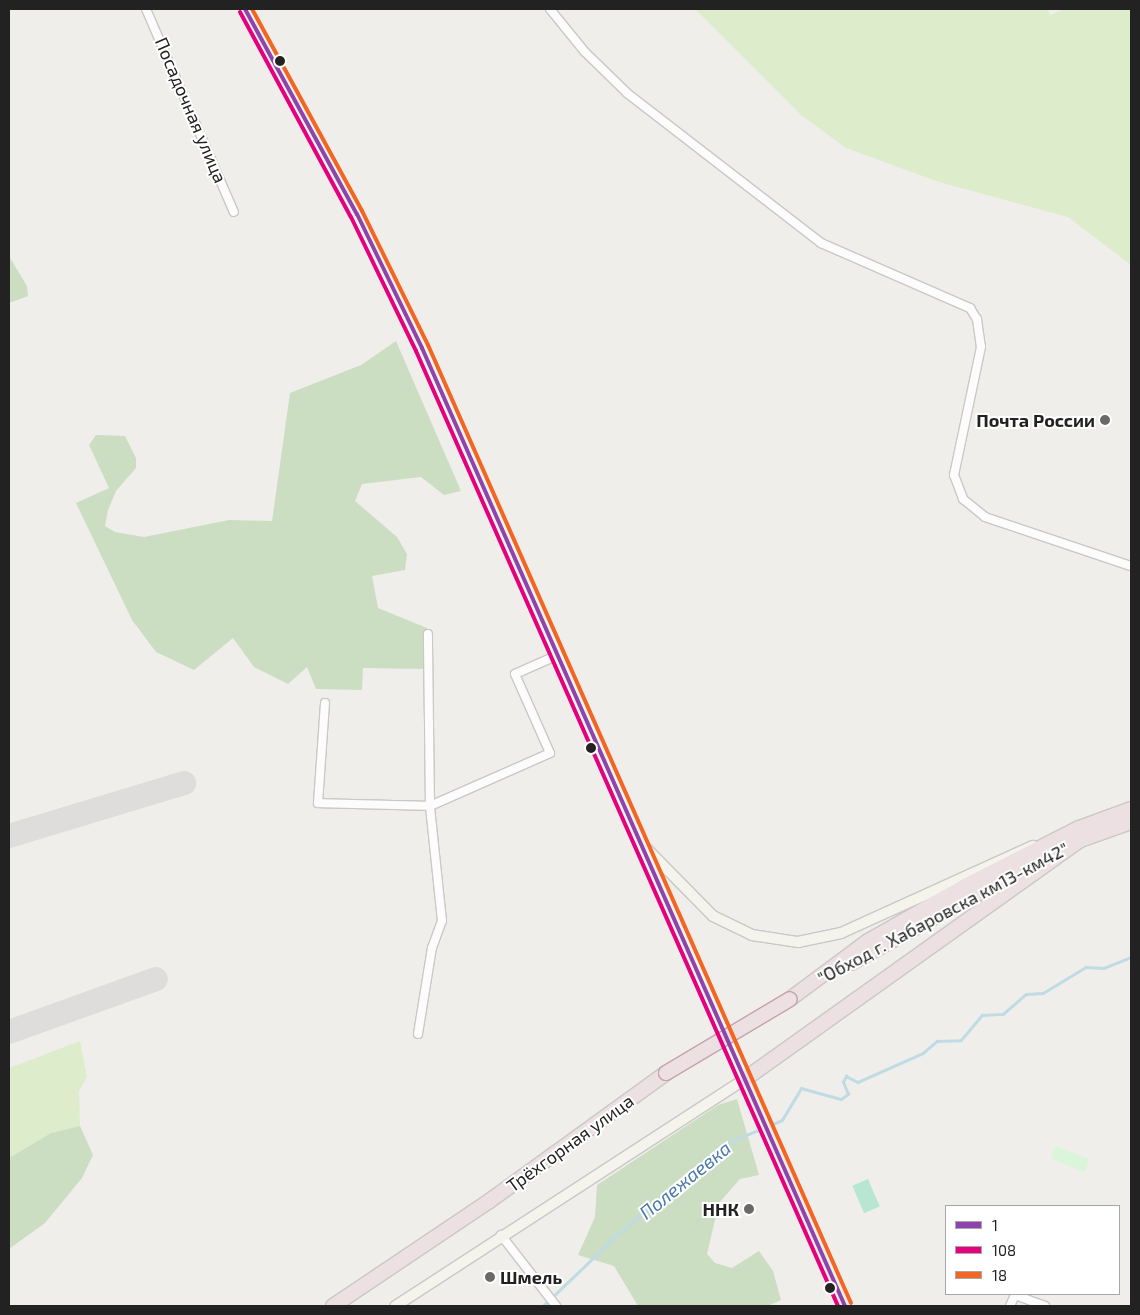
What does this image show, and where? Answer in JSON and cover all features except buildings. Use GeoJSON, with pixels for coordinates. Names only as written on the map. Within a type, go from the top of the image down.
{"type":"FeatureCollection","features":[{"type":"Feature","properties":{"kind":"highway","name":"\"Обход г. Хабаровска км13-км42\""},"geometry":{"type":"LineString","coordinates":[[811,984],[868,942],[1081,833],[1126,817]]}},
{"type":"Feature","properties":{"kind":"highway"},"geometry":{"type":"LineString","coordinates":[[745,1079],[1081,833]]}},
{"type":"Feature","properties":{"kind":"highway","name":"Трёхгорная улица"},"geometry":{"type":"LineString","coordinates":[[333,1306],[488,1202],[666,1073],[790,999],[811,984]]}},
{"type":"Feature","properties":{"kind":"main road"},"geometry":{"type":"LineString","coordinates":[[244,9],[304,114],[393,287],[558,655],[845,1306]]}},
{"type":"Feature","properties":{"kind":"main road"},"geometry":{"type":"LineString","coordinates":[[640,842],[713,916],[752,935],[798,942],[841,933],[1004,856],[1081,833]]}},
{"type":"Feature","properties":{"kind":"main road"},"geometry":{"type":"LineString","coordinates":[[395,1306],[501,1235],[745,1079]]}},
{"type":"Feature","properties":{"kind":"street","name":"Посадочная улица"},"geometry":{"type":"LineString","coordinates":[[146,9],[173,60],[234,212]]}},
{"type":"Feature","properties":{"kind":"street"},"geometry":{"type":"LineString","coordinates":[[550,9],[585,52],[627,93],[821,243],[855,262],[970,308],[981,332],[981,347],[954,475],[963,499],[985,517],[1131,566]]}},
{"type":"Feature","properties":{"kind":"street"},"geometry":{"type":"LineString","coordinates":[[418,1034],[432,948],[442,921],[430,806],[428,634]]}},
{"type":"Feature","properties":{"kind":"street"},"geometry":{"type":"LineString","coordinates":[[326,703],[318,803],[430,806],[550,753],[515,674],[558,655]]}},
{"type":"Feature","properties":{"kind":"street"},"geometry":{"type":"LineString","coordinates":[[501,1235],[554,1305]]}},
{"type":"Feature","properties":{"kind":"street"},"geometry":{"type":"LineString","coordinates":[[1010,1306],[1015,1295],[1045,1306]]}},
{"type":"Feature","properties":{"kind":"green space"},"geometry":{"type":"Polygon","coordinates":[[[695,9],[1048,9],[1050,15],[1065,9],[1131,9],[1131,265],[1068,217],[939,182],[846,148],[801,115],[695,9]]]}},
{"type":"Feature","properties":{"kind":"green space"},"geometry":{"type":"Polygon","coordinates":[[[9,256],[27,286],[28,296],[9,303],[9,256]]]}},
{"type":"Feature","properties":{"kind":"green space"},"geometry":{"type":"Polygon","coordinates":[[[396,341],[461,491],[444,495],[421,477],[362,484],[355,501],[397,537],[407,554],[405,570],[372,576],[378,608],[427,628],[425,669],[363,668],[362,690],[316,689],[307,667],[288,684],[254,667],[233,638],[194,670],[156,652],[132,620],[76,503],[109,488],[89,445],[96,435],[125,436],[136,458],[136,468],[116,491],[108,510],[105,526],[115,532],[144,537],[229,520],[272,521],[290,393],[361,365],[396,341]]]}},
{"type":"Feature","properties":{"kind":"green space"},"geometry":{"type":"Polygon","coordinates":[[[80,1041],[87,1077],[79,1091],[80,1126],[51,1133],[9,1158],[9,1068],[80,1041]]]}},
{"type":"Feature","properties":{"kind":"green space"},"geometry":{"type":"Polygon","coordinates":[[[737,1099],[759,1175],[740,1179],[719,1203],[707,1254],[715,1263],[732,1268],[759,1251],[773,1271],[781,1300],[768,1306],[638,1306],[614,1266],[578,1255],[595,1217],[597,1185],[718,1105],[737,1099]]]}},
{"type":"Feature","properties":{"kind":"green space"},"geometry":{"type":"Polygon","coordinates":[[[80,1126],[93,1155],[82,1178],[45,1223],[9,1249],[9,1158],[51,1133],[80,1126]]]}},
{"type":"Feature","properties":{"kind":"green space"},"geometry":{"type":"Polygon","coordinates":[[[1056,1146],[1090,1159],[1085,1172],[1051,1159],[1056,1146]]]}},
{"type":"Feature","properties":{"kind":"green space"},"geometry":{"type":"Polygon","coordinates":[[[868,1179],[880,1207],[864,1213],[852,1186],[868,1179]]]}},
{"type":"Feature","properties":{"kind":"waterway","name":"Полежаевка"},"geometry":{"type":"LineString","coordinates":[[769,1126],[782,1120],[801,1088],[841,1099],[848,1094],[843,1082],[846,1076],[858,1082],[923,1053],[937,1041],[961,1040],[982,1015],[1003,1014],[1026,994],[1043,993],[1086,967],[1104,968],[1131,957]]}},
{"type":"Feature","properties":{"kind":"waterway","name":"Полежаевка"},"geometry":{"type":"LineString","coordinates":[[543,1306],[618,1234],[723,1144],[764,1128]]}},
{"type":"Feature","properties":{"kind":"taxiway"},"geometry":{"type":"LineString","coordinates":[[9,836],[184,783]]}},
{"type":"Feature","properties":{"kind":"taxiway"},"geometry":{"type":"LineString","coordinates":[[9,1032],[156,979]]}},
{"type":"Feature","properties":{"kind":"transit line","name":"1"},"geometry":{"type":"LineString","coordinates":[[245,9],[357,214],[422,348],[845,1306]]}},
{"type":"Feature","properties":{"kind":"transit line","name":"18"},"geometry":{"type":"LineString","coordinates":[[252,9],[362,211],[428,345],[851,1303]]}},
{"type":"Feature","properties":{"kind":"transit line","name":"108"},"geometry":{"type":"LineString","coordinates":[[240,12],[351,217],[416,351],[838,1306]]}},
{"type":"Feature","properties":{"kind":"place","name":"Почта России"},"geometry":{"type":"Point","coordinates":[1105,420]}},
{"type":"Feature","properties":{"kind":"place","name":"ННК"},"geometry":{"type":"Point","coordinates":[749,1209]}},
{"type":"Feature","properties":{"kind":"place","name":"Шмель"},"geometry":{"type":"Point","coordinates":[490,1277]}}]}
